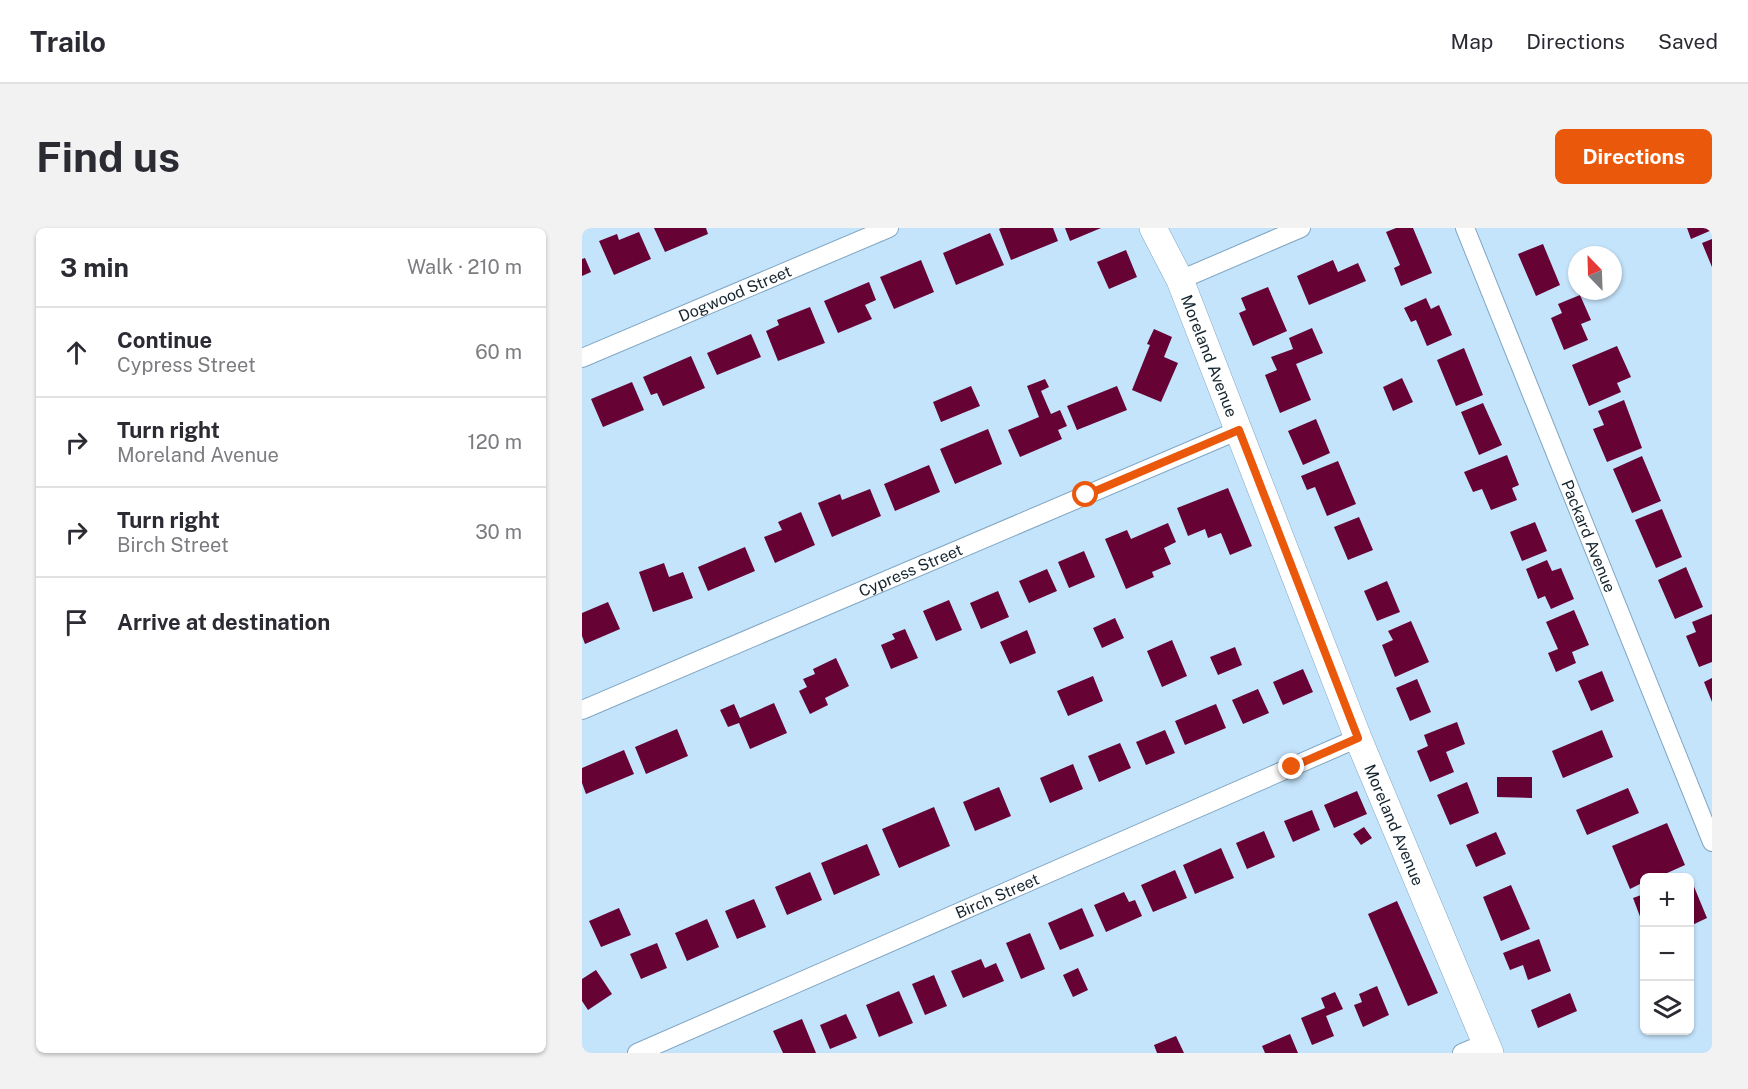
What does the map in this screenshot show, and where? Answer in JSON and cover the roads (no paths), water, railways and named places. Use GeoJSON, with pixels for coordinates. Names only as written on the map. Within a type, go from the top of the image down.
{"type":"FeatureCollection","features":[{"type":"Feature","properties":{"kind":"street","name":"Dogwood Street"},"geometry":{"type":"LineString","coordinates":[[582,358],[889,228]]}},
{"type":"Feature","properties":{"kind":"street","name":"Moreland Avenue"},"geometry":{"type":"LineString","coordinates":[[1153,228],[1180,280],[1480,1050]]}},
{"type":"Feature","properties":{"kind":"street"},"geometry":{"type":"LineString","coordinates":[[1180,280],[1301,228]]}},
{"type":"Feature","properties":{"kind":"street","name":"Packard Avenue"},"geometry":{"type":"LineString","coordinates":[[1465,228],[1712,842]]}},
{"type":"Feature","properties":{"kind":"street","name":"Cypress Street"},"geometry":{"type":"LineString","coordinates":[[582,711],[1239,430]]}},
{"type":"Feature","properties":{"kind":"street","name":"Birch Street"},"geometry":{"type":"LineString","coordinates":[[637,1053],[1358,738]]}}]}
